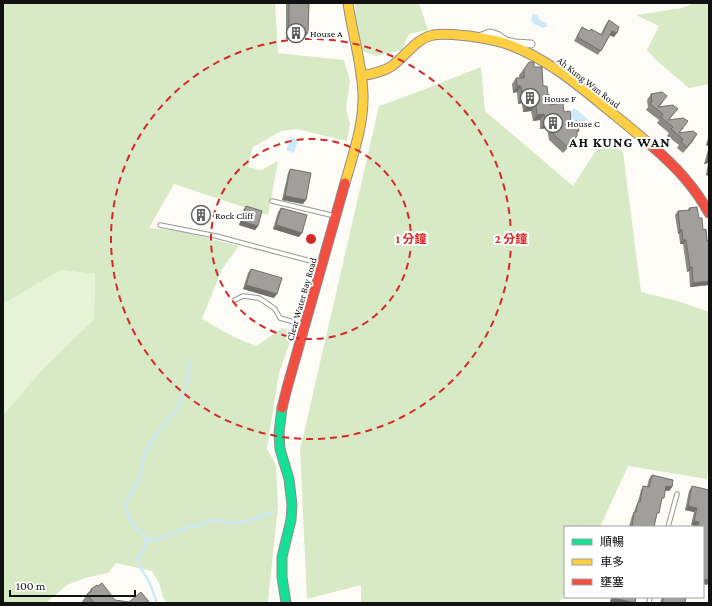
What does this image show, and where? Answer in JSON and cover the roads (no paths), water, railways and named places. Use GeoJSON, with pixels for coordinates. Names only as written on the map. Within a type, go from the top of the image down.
{"type":"FeatureCollection","features":[{"type":"Feature","properties":{"kind":"main road","name":"Clear Water Bay Road"},"geometry":{"type":"LineString","coordinates":[[286,603],[282,560],[291,519],[292,501],[280,446],[280,425],[284,400],[361,122],[363,100],[361,76],[348,3]]}},
{"type":"Feature","properties":{"kind":"main road","name":"Ah Kung Wan Road"},"geometry":{"type":"LineString","coordinates":[[361,76],[382,72],[397,62],[416,43],[432,36],[445,35],[479,37],[525,51],[544,61],[580,86],[673,164],[688,180],[704,202],[709,212]]}},
{"type":"Feature","properties":{"kind":"street"},"geometry":{"type":"LineString","coordinates":[[479,37],[490,33],[497,35],[506,41],[531,44]]}},
{"type":"Feature","properties":{"kind":"lane"},"geometry":{"type":"LineString","coordinates":[[272,201],[336,216]]}},
{"type":"Feature","properties":{"kind":"lane"},"geometry":{"type":"LineString","coordinates":[[160,226],[216,236],[322,264]]}},
{"type":"Feature","properties":{"kind":"lane"},"geometry":{"type":"LineString","coordinates":[[235,300],[243,296],[259,298],[275,309],[280,318],[305,326]]}},
{"type":"Feature","properties":{"kind":"lane"},"geometry":{"type":"LineString","coordinates":[[668,526],[677,494]]}},
{"type":"Feature","properties":{"kind":"water"},"geometry":{"type":"Polygon","coordinates":[[[533,14],[537,15],[540,20],[548,26],[543,28],[534,24],[531,20],[533,14]]]}},
{"type":"Feature","properties":{"kind":"water"},"geometry":{"type":"Polygon","coordinates":[[[574,108],[588,119],[582,126],[568,115],[574,108]]]}},
{"type":"Feature","properties":{"kind":"water"},"geometry":{"type":"Polygon","coordinates":[[[291,137],[298,140],[294,153],[286,150],[291,137]]]}},
{"type":"Feature","properties":{"kind":"waterway"},"geometry":{"type":"LineString","coordinates":[[125,505],[133,488],[139,481],[144,458],[150,444],[178,408],[188,380],[188,367],[190,362]]}},
{"type":"Feature","properties":{"kind":"waterway"},"geometry":{"type":"LineString","coordinates":[[125,504],[130,520],[144,535],[146,541],[138,562],[157,603]]}},
{"type":"Feature","properties":{"kind":"waterway"},"geometry":{"type":"LineString","coordinates":[[146,542],[172,534],[188,527],[198,526],[208,522],[219,520],[231,523],[242,522],[273,512]]}},
{"type":"Feature","properties":{"kind":"place","name":"House A"},"geometry":{"type":"Point","coordinates":[296,33]}},
{"type":"Feature","properties":{"kind":"place","name":"House F"},"geometry":{"type":"Point","coordinates":[530,98]}},
{"type":"Feature","properties":{"kind":"place","name":"House C"},"geometry":{"type":"Point","coordinates":[553,123]}},
{"type":"Feature","properties":{"kind":"place","name":"Rock Cliff"},"geometry":{"type":"Point","coordinates":[201,215]}},
{"type":"Feature","properties":{"kind":"district","name":"AH KUNG WAN"},"geometry":{"type":"Point","coordinates":[620,142]}}]}
